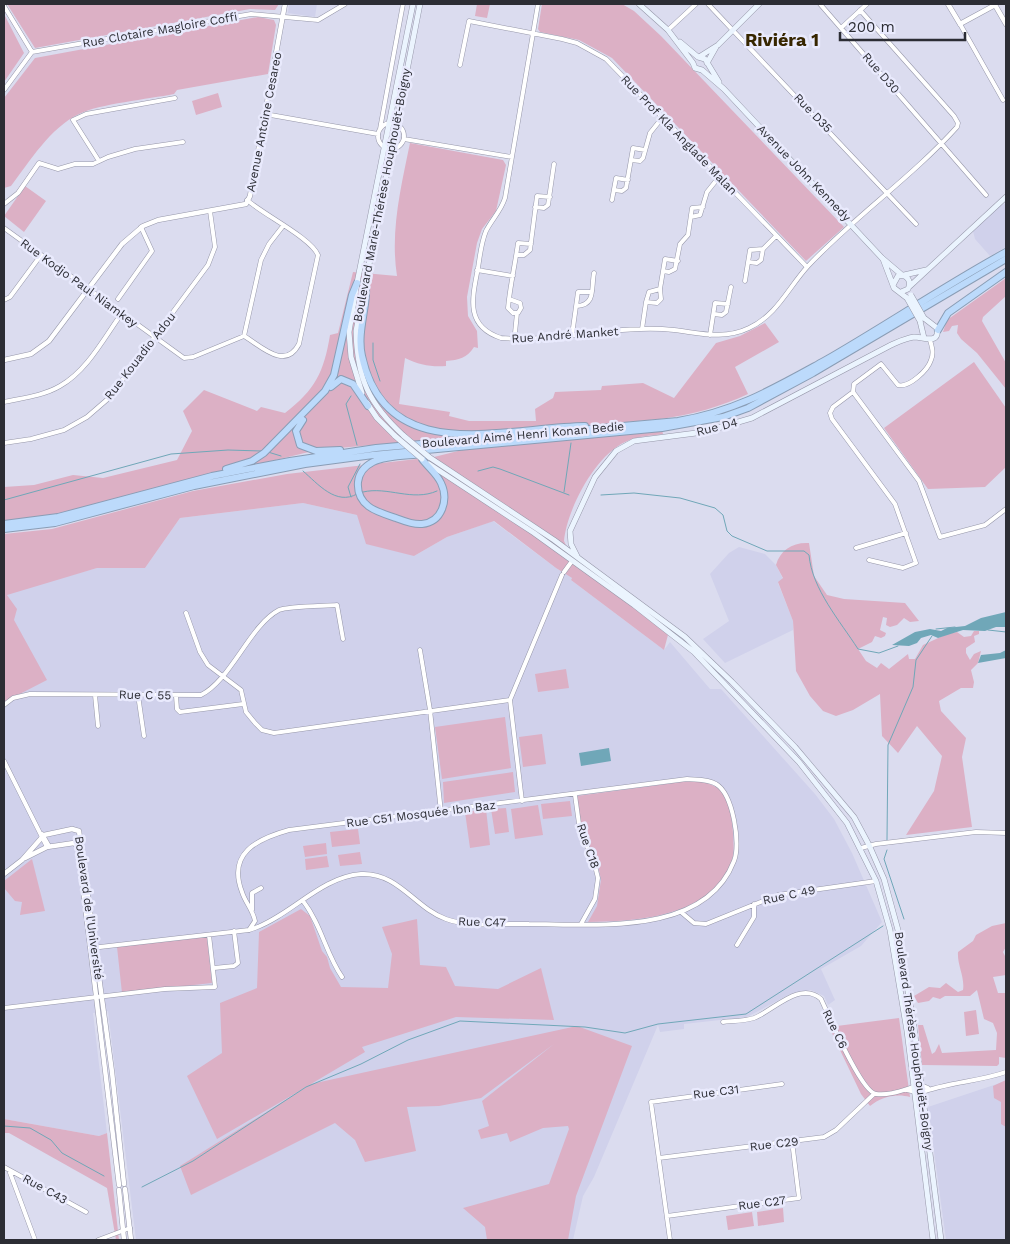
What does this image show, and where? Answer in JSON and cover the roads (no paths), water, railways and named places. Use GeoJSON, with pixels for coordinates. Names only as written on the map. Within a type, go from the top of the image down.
{"type":"FeatureCollection","features":[{"type":"Feature","properties":{"kind":"highway","name":"Boulevard Aimé Henri Konan Bedie"},"geometry":{"type":"LineString","coordinates":[[4,530],[55,523],[194,486],[291,463],[376,448],[702,417],[746,403],[856,342],[1006,252]]}},
{"type":"Feature","properties":{"kind":"highway","name":"Boulevard Aimé Henri Konan Bedie"},"geometry":{"type":"LineString","coordinates":[[4,524],[58,517],[212,476],[279,463],[305,464],[373,454],[468,447],[678,426],[723,417],[748,408],[821,368],[1006,259]]}},
{"type":"Feature","properties":{"kind":"highway"},"geometry":{"type":"LineString","coordinates":[[938,330],[948,313],[1006,272]]}},
{"type":"Feature","properties":{"kind":"highway"},"geometry":{"type":"LineString","coordinates":[[365,281],[367,288],[360,332],[365,368],[377,393],[387,405],[407,421],[429,431],[455,435],[570,426],[624,425]]}},
{"type":"Feature","properties":{"kind":"highway"},"geometry":{"type":"LineString","coordinates":[[212,476],[222,470],[252,461],[264,453],[305,412],[330,383],[352,295],[357,283]]}},
{"type":"Feature","properties":{"kind":"highway"},"geometry":{"type":"LineString","coordinates":[[368,406],[353,384],[345,380],[337,381],[298,425],[296,438],[305,448],[316,451],[376,448]]}},
{"type":"Feature","properties":{"kind":"highway"},"geometry":{"type":"LineString","coordinates":[[425,458],[438,478],[445,496],[442,509],[429,522],[412,523],[376,512],[365,505],[359,493],[358,479],[362,472],[375,461],[460,450],[468,447]]}},
{"type":"Feature","properties":{"kind":"main road","name":"Boulevard Marie-Thérèse Houphouët-Boigny"},"geometry":{"type":"LineString","coordinates":[[413,4],[357,283],[350,345],[357,380],[368,406],[395,436],[640,609],[702,659],[800,762],[847,823],[861,848]]}},
{"type":"Feature","properties":{"kind":"main road","name":"Boulevard Marie-Thérèse Houphouët-Boigny"},"geometry":{"type":"LineString","coordinates":[[420,4],[356,331],[359,369],[364,385],[375,406],[425,458],[578,558],[665,621],[709,659],[795,747],[836,794],[854,817],[870,845]]}},
{"type":"Feature","properties":{"kind":"main road","name":"Avenue John Kennedy"},"geometry":{"type":"LineString","coordinates":[[639,4],[699,57],[705,59],[724,89]]}},
{"type":"Feature","properties":{"kind":"main road"},"geometry":{"type":"LineString","coordinates":[[693,62],[718,45],[759,4]]}},
{"type":"Feature","properties":{"kind":"main road","name":"Avenue John Kennedy"},"geometry":{"type":"LineString","coordinates":[[669,31],[693,62],[695,69],[702,70],[724,89],[853,224],[882,258],[910,281],[909,297]]}},
{"type":"Feature","properties":{"kind":"main road"},"geometry":{"type":"LineString","coordinates":[[702,70],[718,45]]}},
{"type":"Feature","properties":{"kind":"main road"},"geometry":{"type":"LineString","coordinates":[[901,292],[909,287],[1006,198]]}},
{"type":"Feature","properties":{"kind":"main road","name":"Avenue John Kennedy"},"geometry":{"type":"LineString","coordinates":[[882,258],[893,285],[896,290],[909,297],[922,319],[922,327]]}},
{"type":"Feature","properties":{"kind":"main road"},"geometry":{"type":"LineString","coordinates":[[893,285],[896,277],[926,270]]}},
{"type":"Feature","properties":{"kind":"main road","name":"Avenue John Kennedy"},"geometry":{"type":"LineString","coordinates":[[922,319],[930,323]]}},
{"type":"Feature","properties":{"kind":"main road"},"geometry":{"type":"LineString","coordinates":[[924,338],[921,334],[922,327],[930,323],[936,326],[938,330],[936,336],[930,340]]}},
{"type":"Feature","properties":{"kind":"main road","name":"Rue D4"},"geometry":{"type":"LineString","coordinates":[[578,558],[570,538],[580,508],[604,463],[624,446],[644,439],[704,432],[752,418],[891,345],[905,339],[924,338],[930,340]]}},
{"type":"Feature","properties":{"kind":"main road","name":"Boulevard Thérèse Houphouët-Boigny"},"geometry":{"type":"LineString","coordinates":[[870,845],[884,879],[898,930],[922,1092],[941,1240]]}},
{"type":"Feature","properties":{"kind":"main road","name":"Boulevard Thérèse Houphouët-Boigny"},"geometry":{"type":"LineString","coordinates":[[861,848],[876,881],[886,912],[898,973],[933,1240]]}},
{"type":"Feature","properties":{"kind":"street","name":"Avenue Antoine Cesareo"},"geometry":{"type":"LineString","coordinates":[[4,360],[31,354],[44,346],[127,238],[141,227],[158,220],[246,204],[266,114],[285,4]]}},
{"type":"Feature","properties":{"kind":"street","name":"Rue Clotaire Magloire Coffi"},"geometry":{"type":"LineString","coordinates":[[32,52],[251,14],[318,20],[345,4]]}},
{"type":"Feature","properties":{"kind":"street"},"geometry":{"type":"LineString","coordinates":[[380,129],[390,123],[396,124],[403,130],[404,139],[402,144],[391,150],[385,148],[380,142],[378,134],[403,4]]}},
{"type":"Feature","properties":{"kind":"street","name":"Rue André Manket"},"geometry":{"type":"LineString","coordinates":[[538,4],[505,198],[502,207],[484,238],[477,270],[472,306],[476,320],[487,332],[501,338],[511,339],[642,329],[676,330],[710,335],[742,331],[760,322],[780,304],[807,267],[853,224]]}},
{"type":"Feature","properties":{"kind":"street"},"geometry":{"type":"LineString","coordinates":[[669,31],[696,4]]}},
{"type":"Feature","properties":{"kind":"street","name":"Rue D35"},"geometry":{"type":"LineString","coordinates":[[708,4],[916,224]]}},
{"type":"Feature","properties":{"kind":"street","name":"Rue D30"},"geometry":{"type":"LineString","coordinates":[[820,4],[986,194]]}},
{"type":"Feature","properties":{"kind":"street"},"geometry":{"type":"LineString","coordinates":[[842,28],[866,4]]}},
{"type":"Feature","properties":{"kind":"street"},"geometry":{"type":"LineString","coordinates":[[948,4],[1003,100]]}},
{"type":"Feature","properties":{"kind":"street"},"geometry":{"type":"LineString","coordinates":[[960,24],[996,4],[1006,24]]}},
{"type":"Feature","properties":{"kind":"street"},"geometry":{"type":"LineString","coordinates":[[4,6],[32,52],[4,90]]}},
{"type":"Feature","properties":{"kind":"street"},"geometry":{"type":"LineString","coordinates":[[853,224],[957,127],[957,120],[860,10]]}},
{"type":"Feature","properties":{"kind":"street","name":"Rue Prof Kla Anglade Malan"},"geometry":{"type":"LineString","coordinates":[[460,65],[469,21],[577,43],[606,59],[807,267]]}},
{"type":"Feature","properties":{"kind":"street"},"geometry":{"type":"LineString","coordinates":[[99,161],[73,120],[86,114],[175,98]]}},
{"type":"Feature","properties":{"kind":"street"},"geometry":{"type":"LineString","coordinates":[[266,114],[378,134]]}},
{"type":"Feature","properties":{"kind":"street"},"geometry":{"type":"LineString","coordinates":[[631,160],[642,160],[650,132],[662,118]]}},
{"type":"Feature","properties":{"kind":"street"},"geometry":{"type":"LineString","coordinates":[[404,139],[512,157]]}},
{"type":"Feature","properties":{"kind":"street"},"geometry":{"type":"LineString","coordinates":[[4,204],[18,193],[39,163],[56,169],[99,161],[128,151],[183,142]]}},
{"type":"Feature","properties":{"kind":"street"},"geometry":{"type":"LineString","coordinates":[[614,190],[624,190],[628,180],[633,148],[645,150]]}},
{"type":"Feature","properties":{"kind":"street"},"geometry":{"type":"LineString","coordinates":[[535,207],[546,207],[550,197],[554,164]]}},
{"type":"Feature","properties":{"kind":"street"},"geometry":{"type":"LineString","coordinates":[[691,217],[700,215],[707,192],[719,177]]}},
{"type":"Feature","properties":{"kind":"street"},"geometry":{"type":"LineString","coordinates":[[612,200],[616,178],[628,180]]}},
{"type":"Feature","properties":{"kind":"street"},"geometry":{"type":"LineString","coordinates":[[517,254],[528,253],[538,195],[550,197]]}},
{"type":"Feature","properties":{"kind":"street"},"geometry":{"type":"LineString","coordinates":[[248,200],[259,211],[283,226],[316,250],[319,258],[299,344],[292,355],[280,357],[244,336],[261,260],[269,244],[283,226]]}},
{"type":"Feature","properties":{"kind":"street"},"geometry":{"type":"LineString","coordinates":[[664,271],[673,271],[678,261],[680,244],[688,235],[692,207],[703,207]]}},
{"type":"Feature","properties":{"kind":"street","name":"Rue Kouadio Adou"},"geometry":{"type":"LineString","coordinates":[[4,443],[31,439],[64,430],[87,417],[109,398],[212,258],[215,247],[210,211]]}},
{"type":"Feature","properties":{"kind":"street"},"geometry":{"type":"LineString","coordinates":[[118,299],[151,254],[151,245],[141,227]]}},
{"type":"Feature","properties":{"kind":"street","name":"Rue Kodjo Paul Niamkey"},"geometry":{"type":"LineString","coordinates":[[4,228],[180,355],[189,358],[244,336]]}},
{"type":"Feature","properties":{"kind":"street"},"geometry":{"type":"LineString","coordinates":[[748,262],[757,263],[761,260],[763,250],[776,236]]}},
{"type":"Feature","properties":{"kind":"street"},"geometry":{"type":"LineString","coordinates":[[517,313],[513,314],[509,310],[509,299],[519,242],[531,244]]}},
{"type":"Feature","properties":{"kind":"street"},"geometry":{"type":"LineString","coordinates":[[745,281],[750,250],[763,250]]}},
{"type":"Feature","properties":{"kind":"street"},"geometry":{"type":"LineString","coordinates":[[4,300],[10,297],[40,255]]}},
{"type":"Feature","properties":{"kind":"street"},"geometry":{"type":"LineString","coordinates":[[646,302],[659,302],[666,259],[678,261]]}},
{"type":"Feature","properties":{"kind":"street"},"geometry":{"type":"LineString","coordinates":[[477,270],[513,276]]}},
{"type":"Feature","properties":{"kind":"street"},"geometry":{"type":"LineString","coordinates":[[577,306],[589,303],[594,272]]}},
{"type":"Feature","properties":{"kind":"street"},"geometry":{"type":"LineString","coordinates":[[714,314],[724,314],[731,287]]}},
{"type":"Feature","properties":{"kind":"street"},"geometry":{"type":"LineString","coordinates":[[642,329],[646,302],[650,290],[660,289]]}},
{"type":"Feature","properties":{"kind":"street"},"geometry":{"type":"LineString","coordinates":[[572,335],[579,292],[590,292]]}},
{"type":"Feature","properties":{"kind":"street"},"geometry":{"type":"LineString","coordinates":[[509,299],[520,303],[521,308],[517,313],[515,333]]}},
{"type":"Feature","properties":{"kind":"street"},"geometry":{"type":"LineString","coordinates":[[710,335],[716,302],[728,304]]}},
{"type":"Feature","properties":{"kind":"street"},"geometry":{"type":"LineString","coordinates":[[4,402],[37,395],[59,387],[70,379],[82,369],[122,313]]}},
{"type":"Feature","properties":{"kind":"street"},"geometry":{"type":"LineString","coordinates":[[930,340],[933,353],[930,364],[908,384],[898,385],[881,364],[854,384],[853,392],[919,481],[940,537],[984,525],[1006,509]]}},
{"type":"Feature","properties":{"kind":"street"},"geometry":{"type":"LineString","coordinates":[[853,392],[833,407],[830,413],[895,504],[916,561],[914,565],[903,568],[869,560]]}},
{"type":"Feature","properties":{"kind":"street"},"geometry":{"type":"LineString","coordinates":[[856,548],[906,533]]}},
{"type":"Feature","properties":{"kind":"street"},"geometry":{"type":"LineString","coordinates":[[522,801],[510,700],[563,574],[572,561]]}},
{"type":"Feature","properties":{"kind":"street","name":"Rue C 55"},"geometry":{"type":"LineString","coordinates":[[4,705],[14,698],[30,694],[201,695],[209,691],[259,628],[280,610],[337,605],[344,639]]}},
{"type":"Feature","properties":{"kind":"street"},"geometry":{"type":"LineString","coordinates":[[186,613],[200,652],[208,665],[241,690],[246,712],[262,730],[274,733],[510,700]]}},
{"type":"Feature","properties":{"kind":"street"},"geometry":{"type":"LineString","coordinates":[[420,650],[430,710],[441,812]]}},
{"type":"Feature","properties":{"kind":"street"},"geometry":{"type":"LineString","coordinates":[[95,695],[98,726]]}},
{"type":"Feature","properties":{"kind":"street"},"geometry":{"type":"LineString","coordinates":[[138,695],[144,736]]}},
{"type":"Feature","properties":{"kind":"street"},"geometry":{"type":"LineString","coordinates":[[176,696],[177,709],[180,712],[243,704]]}},
{"type":"Feature","properties":{"kind":"street"},"geometry":{"type":"LineString","coordinates":[[4,761],[48,846]]}},
{"type":"Feature","properties":{"kind":"street","name":"Rue C51 Mosquée Ibn Baz"},"geometry":{"type":"LineString","coordinates":[[252,912],[239,883],[239,867],[243,854],[264,838],[289,830],[575,795],[687,779]]}},
{"type":"Feature","properties":{"kind":"street","name":"Rue C47"},"geometry":{"type":"LineString","coordinates":[[94,948],[249,930],[260,926],[336,880],[349,876],[368,874],[398,884],[432,912],[455,922],[638,923],[680,912],[700,902],[726,880],[736,857],[732,808],[725,791],[710,781],[687,779]]}},
{"type":"Feature","properties":{"kind":"street","name":"Rue C18"},"geometry":{"type":"LineString","coordinates":[[575,795],[580,831],[594,862],[598,878],[595,899],[581,924]]}},
{"type":"Feature","properties":{"kind":"street","name":"Boulevard de l'Université"},"geometry":{"type":"LineString","coordinates":[[42,835],[72,829],[79,831],[89,914],[102,996],[132,1240]]}},
{"type":"Feature","properties":{"kind":"street"},"geometry":{"type":"LineString","coordinates":[[861,848],[870,845],[976,832],[1006,833]]}},
{"type":"Feature","properties":{"kind":"street"},"geometry":{"type":"LineString","coordinates":[[4,874],[22,860],[42,835]]}},
{"type":"Feature","properties":{"kind":"street","name":"Boulevard de l'Université"},"geometry":{"type":"LineString","coordinates":[[22,860],[48,846],[67,843],[77,845],[88,904]]}},
{"type":"Feature","properties":{"kind":"street","name":"Rue C 49"},"geometry":{"type":"LineString","coordinates":[[680,912],[694,923],[706,924],[778,895],[876,881]]}},
{"type":"Feature","properties":{"kind":"street"},"geometry":{"type":"LineString","coordinates":[[249,930],[255,920],[252,912],[251,896],[261,888]]}},
{"type":"Feature","properties":{"kind":"street"},"geometry":{"type":"LineString","coordinates":[[303,901],[313,914],[334,965],[342,977]]}},
{"type":"Feature","properties":{"kind":"street"},"geometry":{"type":"LineString","coordinates":[[736,945],[754,917],[754,904]]}},
{"type":"Feature","properties":{"kind":"street"},"geometry":{"type":"LineString","coordinates":[[214,968],[234,966],[238,963],[234,932]]}},
{"type":"Feature","properties":{"kind":"street"},"geometry":{"type":"LineString","coordinates":[[4,1008],[102,996],[215,987],[209,934]]}},
{"type":"Feature","properties":{"kind":"street","name":"Boulevard de l'Université"},"geometry":{"type":"LineString","coordinates":[[94,948],[96,997],[124,1240]]}},
{"type":"Feature","properties":{"kind":"street","name":"Rue C6"},"geometry":{"type":"LineString","coordinates":[[723,1022],[756,1017],[792,996],[810,994],[817,996],[866,1088],[874,1094]]}},
{"type":"Feature","properties":{"kind":"street"},"geometry":{"type":"LineString","coordinates":[[98,1013],[104,1012]]}},
{"type":"Feature","properties":{"kind":"street"},"geometry":{"type":"LineString","coordinates":[[906,1090],[915,1093],[922,1092],[928,1088],[971,1082],[1006,1072]]}},
{"type":"Feature","properties":{"kind":"street","name":"Rue C31"},"geometry":{"type":"LineString","coordinates":[[659,1158],[651,1102],[782,1084]]}},
{"type":"Feature","properties":{"kind":"street"},"geometry":{"type":"LineString","coordinates":[[874,1094],[906,1090],[921,1085],[928,1088]]}},
{"type":"Feature","properties":{"kind":"street","name":"Rue C29"},"geometry":{"type":"LineString","coordinates":[[659,1158],[829,1135],[874,1094]]}},
{"type":"Feature","properties":{"kind":"street","name":"Rue C27"},"geometry":{"type":"LineString","coordinates":[[667,1216],[799,1198],[792,1141]]}},
{"type":"Feature","properties":{"kind":"street"},"geometry":{"type":"LineString","coordinates":[[659,1158],[670,1240]]}},
{"type":"Feature","properties":{"kind":"street"},"geometry":{"type":"LineString","coordinates":[[116,1167],[122,1166]]}},
{"type":"Feature","properties":{"kind":"street"},"geometry":{"type":"LineString","coordinates":[[6,1168],[35,1240]]}},
{"type":"Feature","properties":{"kind":"street","name":"Rue C43"},"geometry":{"type":"LineString","coordinates":[[6,1168],[86,1212]]}},
{"type":"Feature","properties":{"kind":"street"},"geometry":{"type":"LineString","coordinates":[[119,1189],[125,1189]]}},
{"type":"Feature","properties":{"kind":"street"},"geometry":{"type":"LineString","coordinates":[[98,1240],[130,1228]]}},
{"type":"Feature","properties":{"kind":"waterway"},"geometry":{"type":"LineString","coordinates":[[373,343],[373,360],[380,381]]}},
{"type":"Feature","properties":{"kind":"waterway"},"geometry":{"type":"LineString","coordinates":[[351,396],[346,404],[357,445]]}},
{"type":"Feature","properties":{"kind":"waterway"},"geometry":{"type":"LineString","coordinates":[[564,492],[571,443]]}},
{"type":"Feature","properties":{"kind":"waterway"},"geometry":{"type":"LineString","coordinates":[[4,500],[171,454],[228,450],[261,451]]}},
{"type":"Feature","properties":{"kind":"waterway"},"geometry":{"type":"LineString","coordinates":[[268,452],[281,456]]}},
{"type":"Feature","properties":{"kind":"waterway"},"geometry":{"type":"LineString","coordinates":[[351,497],[348,487],[360,464]]}},
{"type":"Feature","properties":{"kind":"waterway"},"geometry":{"type":"LineString","coordinates":[[478,471],[493,467],[569,495]]}},
{"type":"Feature","properties":{"kind":"waterway"},"geometry":{"type":"LineString","coordinates":[[303,471],[321,487],[335,495],[349,497],[357,494]]}},
{"type":"Feature","properties":{"kind":"waterway"},"geometry":{"type":"LineString","coordinates":[[363,492],[382,491],[418,495],[437,491]]}},
{"type":"Feature","properties":{"kind":"waterway"},"geometry":{"type":"LineString","coordinates":[[601,495],[634,493],[680,498],[715,508],[723,515],[727,531],[732,536],[767,551],[804,551],[809,555],[811,568],[821,592],[858,649],[879,653],[898,646]]}},
{"type":"Feature","properties":{"kind":"waterway"},"geometry":{"type":"LineString","coordinates":[[936,629],[955,627]]}},
{"type":"Feature","properties":{"kind":"waterway"},"geometry":{"type":"LineString","coordinates":[[988,630],[1006,632]]}},
{"type":"Feature","properties":{"kind":"waterway"},"geometry":{"type":"LineString","coordinates":[[887,840],[888,745],[913,687],[916,660],[932,636]]}},
{"type":"Feature","properties":{"kind":"waterway"},"geometry":{"type":"LineString","coordinates":[[887,850],[884,859],[904,919]]}},
{"type":"Feature","properties":{"kind":"waterway"},"geometry":{"type":"LineString","coordinates":[[142,1187],[193,1161],[306,1087],[361,1064],[408,1040],[460,1021],[585,1027],[625,1033],[658,1024],[746,1014],[883,926]]}},
{"type":"Feature","properties":{"kind":"waterway"},"geometry":{"type":"LineString","coordinates":[[4,1126],[30,1128],[51,1140],[62,1153],[104,1176]]}},
{"type":"Feature","properties":{"kind":"district","name":"Riviéra 1"},"geometry":{"type":"Point","coordinates":[782,40]}}]}
